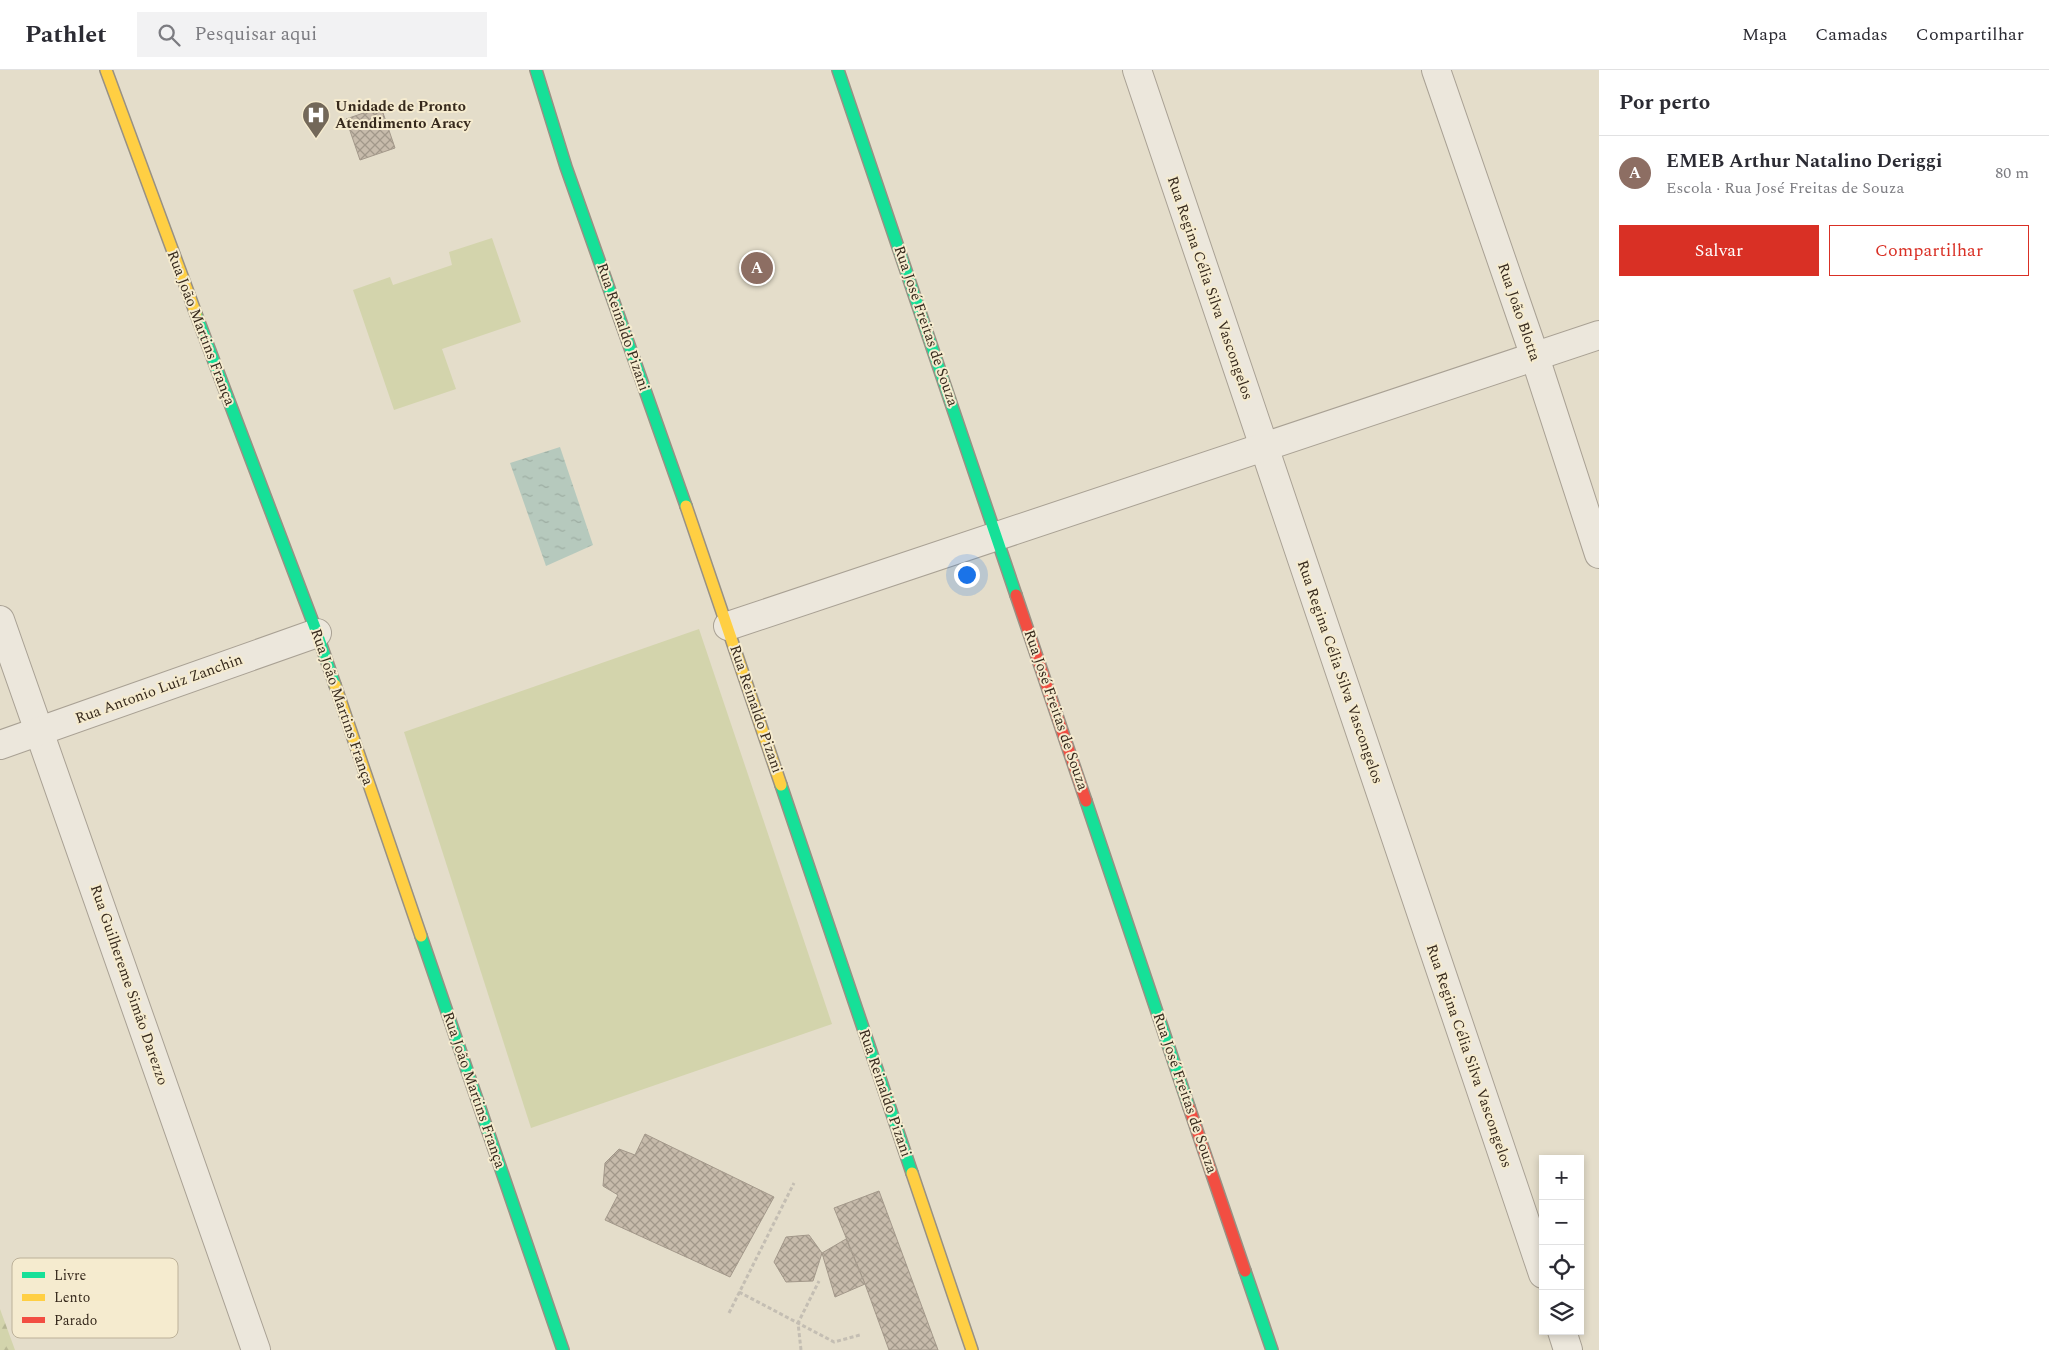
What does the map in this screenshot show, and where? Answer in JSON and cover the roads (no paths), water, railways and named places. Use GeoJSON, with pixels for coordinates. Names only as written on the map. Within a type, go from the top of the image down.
{"type":"FeatureCollection","features":[{"type":"Feature","properties":{"kind":"street","name":"Rua João Martins França"},"geometry":{"type":"LineString","coordinates":[[106,70],[317,633],[562,1350]]}},
{"type":"Feature","properties":{"kind":"street","name":"Rua Reinaldo Pizani"},"geometry":{"type":"LineString","coordinates":[[536,70],[566,167],[728,626],[972,1350]]}},
{"type":"Feature","properties":{"kind":"street","name":"Rua José Freitas de Souza"},"geometry":{"type":"LineString","coordinates":[[838,70],[1272,1350]]}},
{"type":"Feature","properties":{"kind":"street","name":"Rua Regina Célia Silva Vascongelos"},"geometry":{"type":"LineString","coordinates":[[1137,70],[1539,1262]]}},
{"type":"Feature","properties":{"kind":"street","name":"Rua João Blotta"},"geometry":{"type":"LineString","coordinates":[[1436,70],[1535,357],[1599,554]]}},
{"type":"Feature","properties":{"kind":"street"},"geometry":{"type":"LineString","coordinates":[[728,626],[1599,335]]}},
{"type":"Feature","properties":{"kind":"street","name":"Rua Guilhereme Simão Darezzo"},"geometry":{"type":"LineString","coordinates":[[0,620],[256,1350]]}},
{"type":"Feature","properties":{"kind":"street","name":"Rua Antonio Luiz Zanchin"},"geometry":{"type":"LineString","coordinates":[[0,745],[317,633]]}},
{"type":"Feature","properties":{"kind":"street"},"geometry":{"type":"LineString","coordinates":[[1563,1335],[1568,1350]]}},
{"type":"Feature","properties":{"kind":"water"},"geometry":{"type":"Polygon","coordinates":[[[560,447],[593,545],[546,566],[510,463],[560,447]]]}},
{"type":"Feature","properties":{"kind":"place","name":"Unidade de Pronto Atendimento Aracy"},"geometry":{"type":"Point","coordinates":[316,139]}},
{"type":"Feature","properties":{"kind":"place","name":"EMEB Arthur Natalino Deriggi"},"geometry":{"type":"Point","coordinates":[757,268]}}]}
